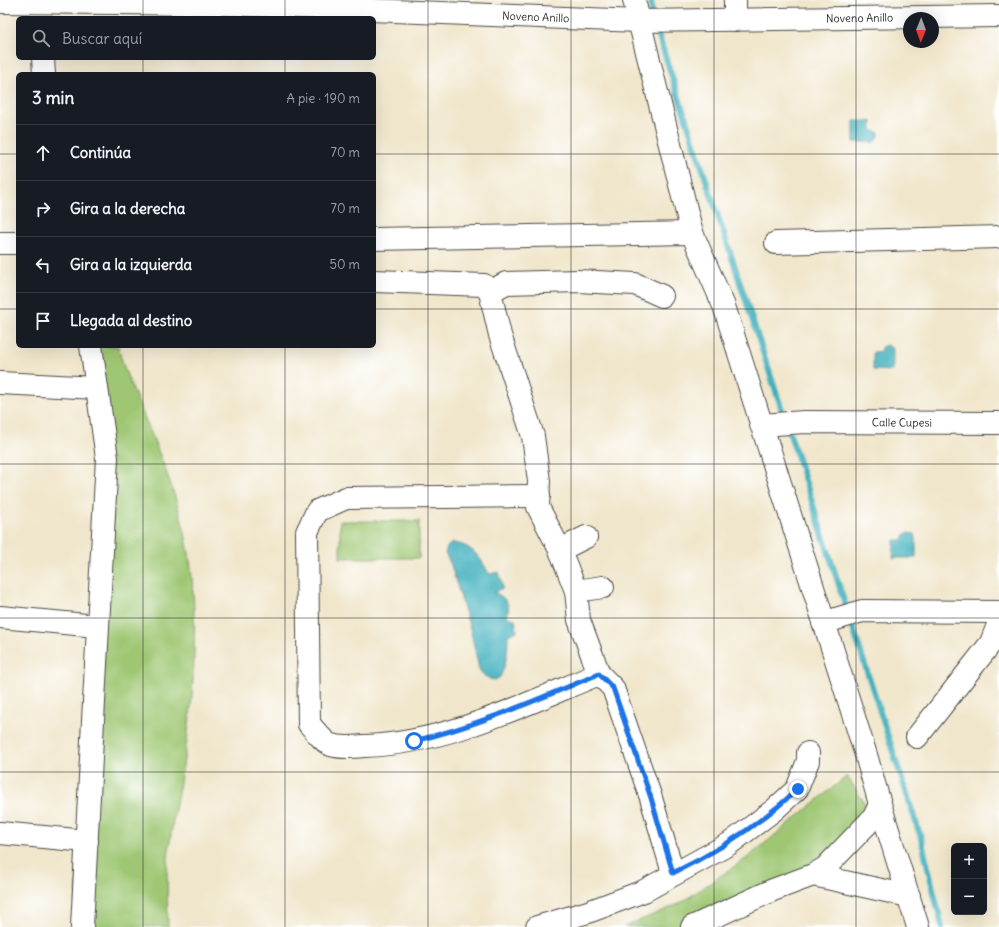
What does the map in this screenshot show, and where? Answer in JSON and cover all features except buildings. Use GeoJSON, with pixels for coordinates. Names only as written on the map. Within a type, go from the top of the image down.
{"type":"FeatureCollection","features":[{"type":"Feature","properties":{"kind":"street","name":"Noveno Anillo"},"geometry":{"type":"LineString","coordinates":[[0,2],[42,10],[222,4],[639,14],[668,20],[735,10],[999,16]]}},
{"type":"Feature","properties":{"kind":"street"},"geometry":{"type":"LineString","coordinates":[[639,14],[692,233],[724,306],[761,425],[843,616],[866,755],[918,927]]}},
{"type":"Feature","properties":{"kind":"street"},"geometry":{"type":"LineString","coordinates":[[43,60],[44,72]]}},
{"type":"Feature","properties":{"kind":"street"},"geometry":{"type":"LineString","coordinates":[[376,239],[692,233]]}},
{"type":"Feature","properties":{"kind":"street"},"geometry":{"type":"LineString","coordinates":[[776,242],[999,238]]}},
{"type":"Feature","properties":{"kind":"street"},"geometry":{"type":"LineString","coordinates":[[0,243],[16,243]]}},
{"type":"Feature","properties":{"kind":"street"},"geometry":{"type":"LineString","coordinates":[[376,281],[484,285],[490,292],[500,335],[533,436],[539,481],[538,507],[560,550],[576,591],[579,620],[599,674],[613,688],[651,798],[673,873]]}},
{"type":"Feature","properties":{"kind":"street"},"geometry":{"type":"LineString","coordinates":[[490,292],[506,283],[578,281],[635,284],[662,296]]}},
{"type":"Feature","properties":{"kind":"street"},"geometry":{"type":"LineString","coordinates":[[82,927],[107,458],[91,348]]}},
{"type":"Feature","properties":{"kind":"street"},"geometry":{"type":"LineString","coordinates":[[0,383],[97,388]]}},
{"type":"Feature","properties":{"kind":"street","name":"Calle Cupesi"},"geometry":{"type":"LineString","coordinates":[[761,425],[795,422],[999,423]]}},
{"type":"Feature","properties":{"kind":"street"},"geometry":{"type":"LineString","coordinates":[[539,496],[346,498],[317,510],[307,532],[309,724],[330,745],[350,747],[414,741],[447,734],[599,674]]}},
{"type":"Feature","properties":{"kind":"street"},"geometry":{"type":"LineString","coordinates":[[560,550],[586,537]]}},
{"type":"Feature","properties":{"kind":"street"},"geometry":{"type":"LineString","coordinates":[[576,591],[603,587]]}},
{"type":"Feature","properties":{"kind":"street"},"geometry":{"type":"LineString","coordinates":[[843,616],[999,612]]}},
{"type":"Feature","properties":{"kind":"street"},"geometry":{"type":"LineString","coordinates":[[0,617],[97,626]]}},
{"type":"Feature","properties":{"kind":"street"},"geometry":{"type":"LineString","coordinates":[[917,737],[991,643],[999,622]]}},
{"type":"Feature","properties":{"kind":"street"},"geometry":{"type":"LineString","coordinates":[[537,927],[588,912],[644,891],[673,873],[729,844],[774,810],[798,789],[808,761],[808,753]]}},
{"type":"Feature","properties":{"kind":"street"},"geometry":{"type":"LineString","coordinates":[[692,927],[773,890],[813,875],[825,868],[874,817],[880,804]]}},
{"type":"Feature","properties":{"kind":"street"},"geometry":{"type":"LineString","coordinates":[[0,833],[87,841]]}},
{"type":"Feature","properties":{"kind":"street"},"geometry":{"type":"LineString","coordinates":[[813,875],[909,896]]}},
{"type":"Feature","properties":{"kind":"green space"},"geometry":{"type":"Polygon","coordinates":[[[91,348],[119,348],[129,379],[171,486],[187,541],[190,559],[194,599],[194,666],[191,710],[168,858],[168,927],[74,927],[107,458],[91,348]]]}},
{"type":"Feature","properties":{"kind":"green space"},"geometry":{"type":"Polygon","coordinates":[[[340,521],[419,521],[419,558],[340,558],[340,521]]]}},
{"type":"Feature","properties":{"kind":"green space"},"geometry":{"type":"Polygon","coordinates":[[[847,776],[873,816],[823,866],[688,927],[624,927],[679,904],[747,858],[847,776]]]}},
{"type":"Feature","properties":{"kind":"water"},"geometry":{"type":"Polygon","coordinates":[[[854,121],[872,121],[872,130],[879,133],[879,136],[875,142],[854,142],[854,121]]]}},
{"type":"Feature","properties":{"kind":"water"},"geometry":{"type":"Polygon","coordinates":[[[887,345],[893,349],[893,371],[873,370],[873,352],[881,351],[881,347],[887,345]]]}},
{"type":"Feature","properties":{"kind":"water"},"geometry":{"type":"Polygon","coordinates":[[[905,534],[915,534],[916,537],[916,558],[893,558],[894,540],[903,540],[905,534]]]}},
{"type":"Feature","properties":{"kind":"water"},"geometry":{"type":"Polygon","coordinates":[[[452,543],[465,546],[475,553],[489,574],[499,572],[503,588],[494,592],[502,597],[508,605],[507,617],[515,619],[517,631],[508,635],[506,662],[500,677],[495,680],[483,675],[479,669],[471,632],[451,565],[445,553],[447,547],[452,543]]]}},
{"type":"Feature","properties":{"kind":"waterway"},"geometry":{"type":"LineString","coordinates":[[651,0],[652,16]]}},
{"type":"Feature","properties":{"kind":"waterway"},"geometry":{"type":"LineString","coordinates":[[655,25],[785,419]]}},
{"type":"Feature","properties":{"kind":"waterway"},"geometry":{"type":"LineString","coordinates":[[788,428],[921,838],[942,927]]}},
{"type":"Feature","properties":{"kind":"route"},"geometry":{"type":"LineString","coordinates":[[414,741],[447,734],[599,674],[613,688],[651,798],[673,873],[729,844],[774,810],[798,789]]}}]}
